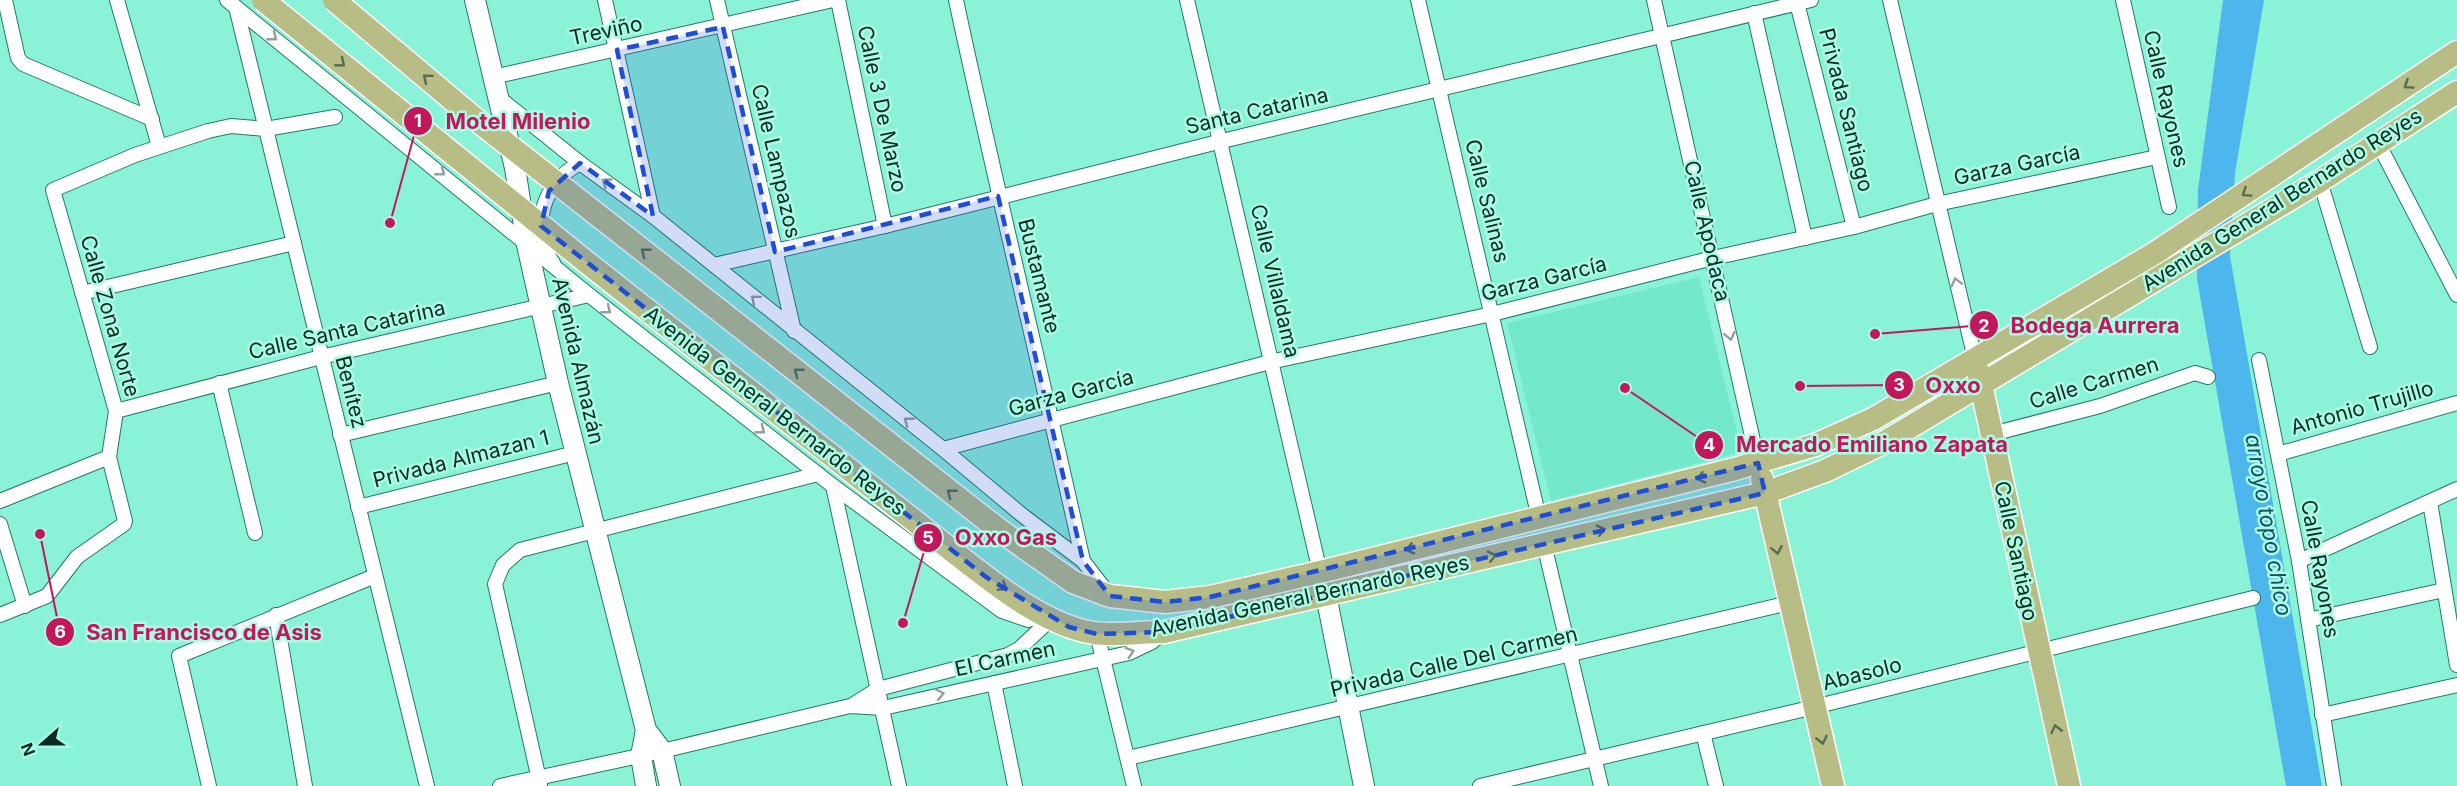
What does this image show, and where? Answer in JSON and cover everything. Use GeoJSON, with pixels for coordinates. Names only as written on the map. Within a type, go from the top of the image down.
{"type":"FeatureCollection","features":[{"type":"Feature","properties":{"kind":"main road","name":"Avenida General Bernardo Reyes"},"geometry":{"type":"LineString","coordinates":[[263,0],[594,268],[986,577],[1049,617],[1069,627],[1097,634],[1164,632],[1765,493],[1825,471],[1886,442],[2320,181],[2457,93]]}},
{"type":"Feature","properties":{"kind":"main road","name":"Avenida General Bernardo Reyes"},"geometry":{"type":"LineString","coordinates":[[334,0],[474,118],[998,529],[1073,582],[1110,596],[1133,601],[1164,602],[1210,597],[1320,572],[1758,463],[1815,445],[1850,430],[2155,253],[2457,52]]}},
{"type":"Feature","properties":{"kind":"main road","name":"Avenida Almazán"},"geometry":{"type":"LineString","coordinates":[[476,0],[515,168],[527,245],[540,306],[575,453],[646,730],[662,752],[670,786]]}},
{"type":"Feature","properties":{"kind":"main road","name":"Calle Santiago"},"geometry":{"type":"LineString","coordinates":[[1975,359],[2069,786]]}},
{"type":"Feature","properties":{"kind":"main road"},"geometry":{"type":"LineString","coordinates":[[1758,463],[1833,786]]}},
{"type":"Feature","properties":{"kind":"main road"},"geometry":{"type":"LineString","coordinates":[[1326,595],[1364,786]]}},
{"type":"Feature","properties":{"kind":"main road","name":"Avenida Almazán"},"geometry":{"type":"LineString","coordinates":[[646,730],[641,756],[646,786]]}},
{"type":"Feature","properties":{"kind":"street"},"geometry":{"type":"LineString","coordinates":[[117,0],[159,146],[220,128],[266,129],[335,117]]}},
{"type":"Feature","properties":{"kind":"street"},"geometry":{"type":"LineString","coordinates":[[605,0],[653,216]]}},
{"type":"Feature","properties":{"kind":"street","name":"Calle Lampazos"},"geometry":{"type":"LineString","coordinates":[[717,0],[794,331]]}},
{"type":"Feature","properties":{"kind":"street","name":"Treviño"},"geometry":{"type":"LineString","coordinates":[[494,77],[836,0]]}},
{"type":"Feature","properties":{"kind":"street","name":"Calle 3 De Marzo"},"geometry":{"type":"LineString","coordinates":[[836,0],[885,226]]}},
{"type":"Feature","properties":{"kind":"street","name":"Bustamante"},"geometry":{"type":"LineString","coordinates":[[956,0],[998,196],[1083,561]]}},
{"type":"Feature","properties":{"kind":"street","name":"Calle Villaldama"},"geometry":{"type":"LineString","coordinates":[[1187,0],[1218,142],[1320,572]]}},
{"type":"Feature","properties":{"kind":"street","name":"Calle Salinas"},"geometry":{"type":"LineString","coordinates":[[1418,0],[1539,518]]}},
{"type":"Feature","properties":{"kind":"street","name":"Calle Apodaca"},"geometry":{"type":"LineString","coordinates":[[1654,0],[1758,463]]}},
{"type":"Feature","properties":{"kind":"street","name":"Calle Santiago"},"geometry":{"type":"LineString","coordinates":[[1890,0],[1975,359]]}},
{"type":"Feature","properties":{"kind":"street","name":"Calle Rayones"},"geometry":{"type":"LineString","coordinates":[[2122,0],[2169,207]]}},
{"type":"Feature","properties":{"kind":"street","name":"Santa Catarina"},"geometry":{"type":"LineString","coordinates":[[714,265],[885,226],[1218,142],[1804,2]]}},
{"type":"Feature","properties":{"kind":"street","name":"Privada Santiago"},"geometry":{"type":"LineString","coordinates":[[1804,2],[1854,227]]}},
{"type":"Feature","properties":{"kind":"street"},"geometry":{"type":"LineString","coordinates":[[232,4],[588,296],[833,486],[1002,611],[1028,620],[1049,617]]}},
{"type":"Feature","properties":{"kind":"street","name":"Benítez"},"geometry":{"type":"LineString","coordinates":[[232,4],[266,129],[427,786]]}},
{"type":"Feature","properties":{"kind":"street"},"geometry":{"type":"LineString","coordinates":[[4,6],[18,58],[23,64],[152,119]]}},
{"type":"Feature","properties":{"kind":"street"},"geometry":{"type":"LineString","coordinates":[[1754,14],[1805,238]]}},
{"type":"Feature","properties":{"kind":"street"},"geometry":{"type":"LineString","coordinates":[[498,97],[580,163],[653,216],[1022,515],[1083,561],[1110,596]]}},
{"type":"Feature","properties":{"kind":"street"},"geometry":{"type":"LineString","coordinates":[[2378,143],[2457,295]]}},
{"type":"Feature","properties":{"kind":"street","name":"Calle Zona Norte"},"geometry":{"type":"LineString","coordinates":[[25,606],[47,596],[77,557],[124,524],[125,516],[109,457],[116,411],[53,190],[159,146]]}},
{"type":"Feature","properties":{"kind":"street","name":"Garza García"},"geometry":{"type":"LineString","coordinates":[[943,449],[1270,362],[1492,314],[1713,258],[1854,227],[1937,204],[2157,157]]}},
{"type":"Feature","properties":{"kind":"street"},"geometry":{"type":"LineString","coordinates":[[563,274],[552,261],[543,242],[542,211],[555,182],[580,163]]}},
{"type":"Feature","properties":{"kind":"street"},"geometry":{"type":"LineString","coordinates":[[2320,181],[2370,347]]}},
{"type":"Feature","properties":{"kind":"street"},"geometry":{"type":"LineString","coordinates":[[82,293],[294,243]]}},
{"type":"Feature","properties":{"kind":"street","name":"Calle Santa Catarina"},"geometry":{"type":"LineString","coordinates":[[116,411],[321,357],[588,296]]}},
{"type":"Feature","properties":{"kind":"street","name":"Calle Rayones"},"geometry":{"type":"LineString","coordinates":[[2259,360],[2299,561],[2334,786]]}},
{"type":"Feature","properties":{"kind":"street","name":"Calle Carmen"},"geometry":{"type":"LineString","coordinates":[[1992,434],[2100,406],[2195,373],[2208,377]]}},
{"type":"Feature","properties":{"kind":"street"},"geometry":{"type":"LineString","coordinates":[[219,383],[255,533]]}},
{"type":"Feature","properties":{"kind":"street"},"geometry":{"type":"LineString","coordinates":[[340,435],[558,383]]}},
{"type":"Feature","properties":{"kind":"street","name":"Antonio Trujillo"},"geometry":{"type":"LineString","coordinates":[[2278,454],[2457,403]]}},
{"type":"Feature","properties":{"kind":"street","name":"Privada Almazan 1"},"geometry":{"type":"LineString","coordinates":[[358,507],[575,453]]}},
{"type":"Feature","properties":{"kind":"street"},"geometry":{"type":"LineString","coordinates":[[0,501],[109,457]]}},
{"type":"Feature","properties":{"kind":"street"},"geometry":{"type":"LineString","coordinates":[[540,782],[495,584],[503,565],[520,550],[818,474]]}},
{"type":"Feature","properties":{"kind":"street"},"geometry":{"type":"LineString","coordinates":[[833,486],[899,786]]}},
{"type":"Feature","properties":{"kind":"street"},"geometry":{"type":"LineString","coordinates":[[2299,561],[2457,489]]}},
{"type":"Feature","properties":{"kind":"street"},"geometry":{"type":"LineString","coordinates":[[2430,502],[2457,665]]}},
{"type":"Feature","properties":{"kind":"street"},"geometry":{"type":"LineString","coordinates":[[0,524],[25,606],[0,615]]}},
{"type":"Feature","properties":{"kind":"street"},"geometry":{"type":"LineString","coordinates":[[1544,544],[1601,786]]}},
{"type":"Feature","properties":{"kind":"street"},"geometry":{"type":"LineString","coordinates":[[209,786],[179,656],[375,576]]}},
{"type":"Feature","properties":{"kind":"street"},"geometry":{"type":"LineString","coordinates":[[2308,620],[2444,590]]}},
{"type":"Feature","properties":{"kind":"street","name":"Abasolo"},"geometry":{"type":"LineString","coordinates":[[1482,786],[1814,707],[2253,598]]}},
{"type":"Feature","properties":{"kind":"street","name":"Privada Calle Del Carmen"},"geometry":{"type":"LineString","coordinates":[[1128,759],[1789,603]]}},
{"type":"Feature","properties":{"kind":"street"},"geometry":{"type":"LineString","coordinates":[[276,615],[305,786]]}},
{"type":"Feature","properties":{"kind":"street","name":"El Carmen"},"geometry":{"type":"LineString","coordinates":[[850,706],[878,689],[1008,655],[1019,649],[1049,617]]}},
{"type":"Feature","properties":{"kind":"street","name":"El Carmen"},"geometry":{"type":"LineString","coordinates":[[500,786],[540,782],[850,706],[883,708],[1103,658],[1141,648],[1164,632]]}},
{"type":"Feature","properties":{"kind":"street"},"geometry":{"type":"LineString","coordinates":[[1097,634],[1134,786]]}},
{"type":"Feature","properties":{"kind":"street"},"geometry":{"type":"LineString","coordinates":[[994,683],[1015,786]]}},
{"type":"Feature","properties":{"kind":"street"},"geometry":{"type":"LineString","coordinates":[[2322,715],[2457,685]]}},
{"type":"Feature","properties":{"kind":"street"},"geometry":{"type":"LineString","coordinates":[[1703,734],[1716,786]]}},
{"type":"Feature","properties":{"kind":"highlighted area"},"geometry":{"type":"Polygon","coordinates":[[[723,27],[775,252],[998,196],[1083,561],[1110,596],[1165,602],[1210,597],[1758,463],[1765,493],[1164,632],[1097,634],[1069,627],[986,577],[541,226],[549,191],[580,163],[653,216],[617,50],[723,27]]]}},
{"type":"Feature","properties":{"kind":"shaded area"},"geometry":{"type":"Polygon","coordinates":[[[1699,277],[1742,452],[1551,501],[1507,323],[1699,277]]]}},
{"type":"Feature","properties":{"kind":"water","name":"arroyo topo chico"},"geometry":{"type":"Polygon","coordinates":[[[2223,0],[2264,0],[2235,173],[2230,256],[2322,786],[2286,786],[2197,279],[2198,190],[2223,0]]]}},
{"type":"Feature","properties":{"kind":"place","name":"Motel Milenio"},"geometry":{"type":"Point","coordinates":[390,223]}},
{"type":"Feature","properties":{"kind":"place","name":"Bodega Aurrera"},"geometry":{"type":"Point","coordinates":[1875,334]}},
{"type":"Feature","properties":{"kind":"place","name":"Oxxo"},"geometry":{"type":"Point","coordinates":[1800,386]}},
{"type":"Feature","properties":{"kind":"place","name":"Mercado Emiliano Zapata"},"geometry":{"type":"Point","coordinates":[1625,388]}},
{"type":"Feature","properties":{"kind":"place","name":"San Francisco de Asis"},"geometry":{"type":"Point","coordinates":[40,534]}},
{"type":"Feature","properties":{"kind":"place","name":"Oxxo Gas"},"geometry":{"type":"Point","coordinates":[903,623]}}]}
